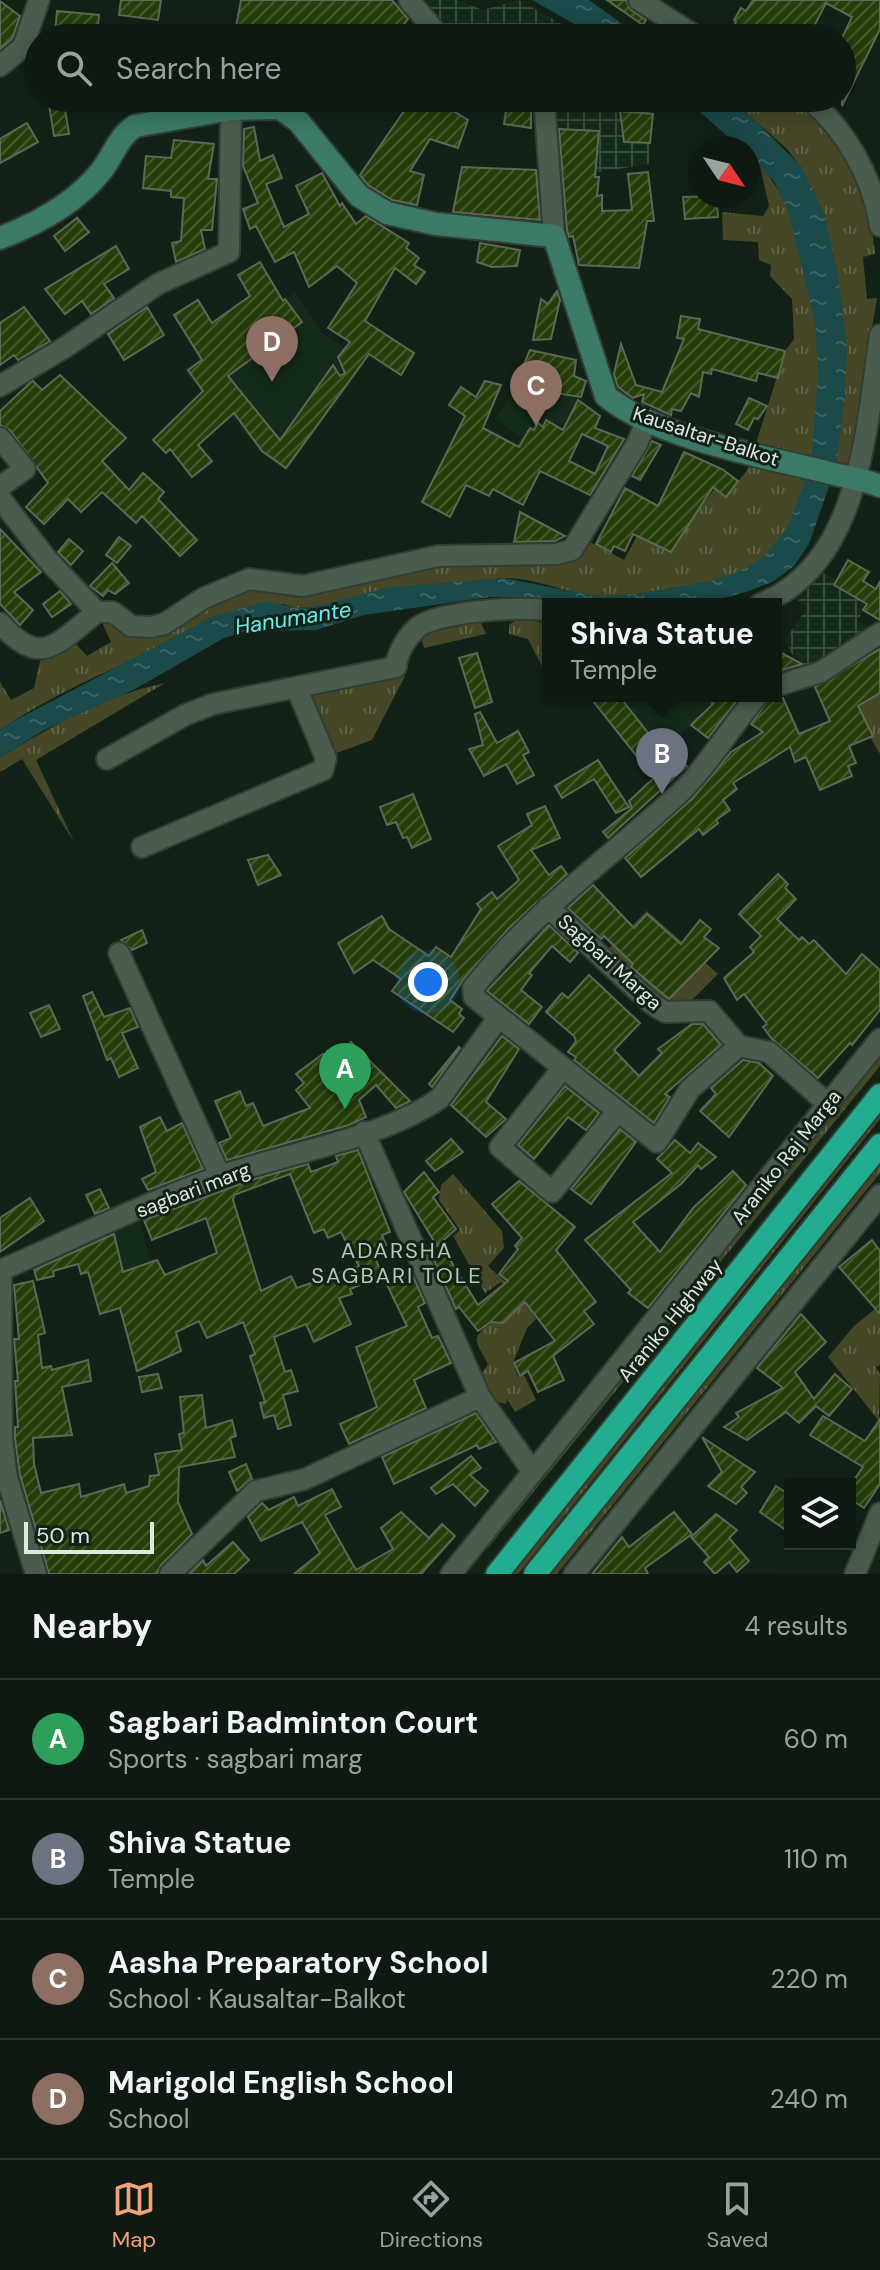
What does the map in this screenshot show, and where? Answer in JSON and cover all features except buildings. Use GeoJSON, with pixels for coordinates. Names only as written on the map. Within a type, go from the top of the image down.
{"type":"FeatureCollection","features":[{"type":"Feature","properties":{"kind":"highway","name":"Araniko Highway"},"geometry":{"type":"LineString","coordinates":[[497,1574],[880,1095]]}},
{"type":"Feature","properties":{"kind":"highway"},"geometry":{"type":"LineString","coordinates":[[535,1574],[880,1145]]}},
{"type":"Feature","properties":{"kind":"main road"},"geometry":{"type":"LineString","coordinates":[[0,238],[26,228],[87,186],[124,134],[135,126],[214,112]]}},
{"type":"Feature","properties":{"kind":"main road"},"geometry":{"type":"LineString","coordinates":[[288,112],[359,196],[387,213],[436,224],[554,236]]}},
{"type":"Feature","properties":{"kind":"main road","name":"Kausaltar-Balkot"},"geometry":{"type":"LineString","coordinates":[[554,236],[606,396],[646,421],[735,449],[862,481]]}},
{"type":"Feature","properties":{"kind":"street"},"geometry":{"type":"LineString","coordinates":[[31,24],[39,0]]}},
{"type":"Feature","properties":{"kind":"street"},"geometry":{"type":"LineString","coordinates":[[409,0],[429,24]]}},
{"type":"Feature","properties":{"kind":"street"},"geometry":{"type":"LineString","coordinates":[[639,0],[677,24]]}},
{"type":"Feature","properties":{"kind":"street"},"geometry":{"type":"LineString","coordinates":[[0,66],[24,44]]}},
{"type":"Feature","properties":{"kind":"street"},"geometry":{"type":"LineString","coordinates":[[0,386],[64,348],[158,284],[229,252],[231,112]]}},
{"type":"Feature","properties":{"kind":"street"},"geometry":{"type":"LineString","coordinates":[[545,112],[554,236]]}},
{"type":"Feature","properties":{"kind":"street"},"geometry":{"type":"LineString","coordinates":[[821,112],[846,139],[863,171],[880,226]]}},
{"type":"Feature","properties":{"kind":"street"},"geometry":{"type":"LineString","coordinates":[[774,598],[785,593],[820,559],[862,481],[880,335]]}},
{"type":"Feature","properties":{"kind":"street"},"geometry":{"type":"LineString","coordinates":[[0,623],[24,646],[41,649],[60,641],[97,612],[113,612],[131,626],[151,627],[164,624],[204,598],[249,579],[303,586],[438,556],[572,550],[638,442],[646,421]]}},
{"type":"Feature","properties":{"kind":"street"},"geometry":{"type":"LineString","coordinates":[[0,438],[25,469],[0,487]]}},
{"type":"Feature","properties":{"kind":"street"},"geometry":{"type":"LineString","coordinates":[[0,498],[46,558],[97,612]]}},
{"type":"Feature","properties":{"kind":"street"},"geometry":{"type":"LineString","coordinates":[[107,759],[185,715],[213,704],[396,667],[397,655],[418,626],[515,608],[542,610]]}},
{"type":"Feature","properties":{"kind":"street"},"geometry":{"type":"LineString","coordinates":[[782,684],[821,672],[880,633]]}},
{"type":"Feature","properties":{"kind":"street"},"geometry":{"type":"LineString","coordinates":[[142,847],[323,770],[326,758],[297,689]]}},
{"type":"Feature","properties":{"kind":"street"},"geometry":{"type":"LineString","coordinates":[[753,702],[726,740],[674,799],[508,944],[473,988],[474,997],[657,1142],[690,1089],[739,1046],[769,1052],[828,1104]]}},
{"type":"Feature","properties":{"kind":"street","name":"Sagbari Marga"},"geometry":{"type":"LineString","coordinates":[[548,907],[652,1004],[665,1012],[709,1011],[739,1046]]}},
{"type":"Feature","properties":{"kind":"street"},"geometry":{"type":"LineString","coordinates":[[119,953],[220,1176]]}},
{"type":"Feature","properties":{"kind":"street","name":"sagbari marg"},"geometry":{"type":"LineString","coordinates":[[36,1574],[7,1478],[2,1440],[1,1270],[220,1176],[364,1132],[427,1108],[440,1098],[499,1017]]}},
{"type":"Feature","properties":{"kind":"street","name":"Araniko Raj Marga"},"geometry":{"type":"LineString","coordinates":[[451,1574],[880,1039]]}},
{"type":"Feature","properties":{"kind":"street"},"geometry":{"type":"LineString","coordinates":[[562,1069],[500,1147],[552,1192],[617,1112]]}},
{"type":"Feature","properties":{"kind":"street"},"geometry":{"type":"LineString","coordinates":[[364,1132],[480,1397],[533,1472]]}},
{"type":"Feature","properties":{"kind":"street"},"geometry":{"type":"LineString","coordinates":[[574,1574],[880,1195]]}},
{"type":"Feature","properties":{"kind":"street"},"geometry":{"type":"LineString","coordinates":[[170,1574],[256,1491],[305,1479],[480,1397]]}},
{"type":"Feature","properties":{"kind":"street"},"geometry":{"type":"LineString","coordinates":[[855,1574],[878,1525]]}},
{"type":"Feature","properties":{"kind":"shaded area"},"geometry":{"type":"Polygon","coordinates":[[[419,0],[457,0],[483,10],[519,0],[561,24],[438,24],[419,0]]]}},
{"type":"Feature","properties":{"kind":"shaded area"},"geometry":{"type":"Polygon","coordinates":[[[551,112],[651,112],[649,164],[556,179],[551,112]]]}},
{"type":"Feature","properties":{"kind":"shaded area"},"geometry":{"type":"Polygon","coordinates":[[[295,292],[324,334],[366,362],[286,472],[260,452],[215,397],[203,395],[183,370],[295,292]]]}},
{"type":"Feature","properties":{"kind":"shaded area"},"geometry":{"type":"Polygon","coordinates":[[[513,390],[575,397],[586,406],[571,421],[548,467],[513,449],[521,437],[495,420],[513,390]]]}},
{"type":"Feature","properties":{"kind":"shaded area"},"geometry":{"type":"Polygon","coordinates":[[[820,571],[837,580],[867,604],[858,620],[868,628],[814,672],[792,654],[785,640],[807,608],[798,601],[820,571]]]}},
{"type":"Feature","properties":{"kind":"shaded area"},"geometry":{"type":"Polygon","coordinates":[[[594,702],[745,702],[730,720],[710,707],[646,768],[594,702]]]}},
{"type":"Feature","properties":{"kind":"shaded area"},"geometry":{"type":"Polygon","coordinates":[[[137,1215],[160,1288],[102,1274],[93,1237],[137,1215]]]}},
{"type":"Feature","properties":{"kind":"green space"},"geometry":{"type":"Polygon","coordinates":[[[745,112],[813,112],[849,159],[870,212],[875,254],[863,257],[867,299],[877,298],[848,470],[836,466],[847,350],[824,214],[801,167],[786,148],[745,112]]]}},
{"type":"Feature","properties":{"kind":"green space"},"geometry":{"type":"Polygon","coordinates":[[[760,166],[788,209],[806,266],[818,353],[816,425],[808,474],[792,521],[779,541],[753,565],[719,579],[618,597],[588,595],[505,578],[314,607],[295,608],[283,604],[102,674],[33,709],[0,730],[0,682],[11,700],[34,688],[42,653],[71,639],[87,656],[111,642],[99,616],[129,631],[245,585],[323,585],[588,541],[624,560],[637,536],[655,542],[691,521],[715,488],[726,497],[748,469],[785,351],[794,339],[792,299],[770,276],[771,265],[759,260],[758,242],[723,240],[722,212],[763,216],[769,206],[760,166]]]}},
{"type":"Feature","properties":{"kind":"green space"},"geometry":{"type":"Polygon","coordinates":[[[519,618],[542,623],[542,666],[528,639],[509,634],[509,625],[519,618]]]}},
{"type":"Feature","properties":{"kind":"green space"},"geometry":{"type":"Polygon","coordinates":[[[480,621],[486,634],[424,648],[420,635],[480,621]]]}},
{"type":"Feature","properties":{"kind":"green space"},"geometry":{"type":"Polygon","coordinates":[[[405,676],[372,740],[334,754],[309,696],[405,676]]]}},
{"type":"Feature","properties":{"kind":"green space"},"geometry":{"type":"Polygon","coordinates":[[[165,683],[36,760],[74,842],[22,759],[0,772],[0,758],[59,723],[122,695],[165,683]]]}},
{"type":"Feature","properties":{"kind":"green space"},"geometry":{"type":"Polygon","coordinates":[[[880,693],[880,754],[854,710],[880,693]]]}},
{"type":"Feature","properties":{"kind":"green space"},"geometry":{"type":"Polygon","coordinates":[[[647,911],[718,974],[689,1003],[665,1005],[605,952],[647,911]]]}},
{"type":"Feature","properties":{"kind":"green space"},"geometry":{"type":"Polygon","coordinates":[[[880,1052],[880,1066],[487,1549],[504,1516],[880,1052]]]}},
{"type":"Feature","properties":{"kind":"green space"},"geometry":{"type":"Polygon","coordinates":[[[880,1110],[880,1119],[518,1574],[507,1574],[880,1110]]]}},
{"type":"Feature","properties":{"kind":"green space"},"geometry":{"type":"Polygon","coordinates":[[[880,1160],[880,1173],[557,1574],[548,1574],[880,1160]]]}},
{"type":"Feature","properties":{"kind":"green space"},"geometry":{"type":"Polygon","coordinates":[[[453,1174],[502,1231],[504,1248],[488,1266],[522,1297],[536,1319],[527,1328],[513,1363],[518,1377],[524,1375],[536,1400],[515,1412],[507,1399],[506,1404],[493,1401],[481,1375],[488,1364],[477,1340],[487,1326],[496,1320],[503,1324],[523,1305],[501,1282],[485,1293],[453,1236],[460,1230],[439,1200],[441,1185],[453,1174]]]}},
{"type":"Feature","properties":{"kind":"green space"},"geometry":{"type":"Polygon","coordinates":[[[875,1309],[880,1316],[880,1365],[876,1367],[880,1374],[879,1421],[828,1357],[854,1326],[875,1309]]]}},
{"type":"Feature","properties":{"kind":"water"},"geometry":{"type":"Polygon","coordinates":[[[532,0],[589,0],[622,24],[574,24],[532,0]]]}},
{"type":"Feature","properties":{"kind":"water","name":"Hanumante"},"geometry":{"type":"Polygon","coordinates":[[[700,112],[744,112],[802,167],[824,214],[838,274],[847,350],[836,466],[809,544],[794,566],[774,581],[724,598],[542,598],[542,601],[489,597],[364,615],[316,630],[247,631],[224,638],[135,689],[44,730],[0,758],[0,730],[14,721],[212,617],[266,601],[295,608],[314,607],[390,587],[504,578],[601,597],[636,594],[708,582],[738,572],[763,558],[788,526],[803,486],[812,453],[818,373],[815,323],[789,213],[774,181],[760,167],[760,136],[727,136],[700,112]]]}},
{"type":"Feature","properties":{"kind":"place","name":"Marigold English School"},"geometry":{"type":"Point","coordinates":[272,382]}},
{"type":"Feature","properties":{"kind":"place","name":"Aasha Preparatory School"},"geometry":{"type":"Point","coordinates":[536,426]}},
{"type":"Feature","properties":{"kind":"place","name":"Shiva Statue"},"geometry":{"type":"Point","coordinates":[662,794]}},
{"type":"Feature","properties":{"kind":"place","name":"Sagbari Badminton Court"},"geometry":{"type":"Point","coordinates":[345,1109]}},
{"type":"Feature","properties":{"kind":"district","name":"ADARSHA SAGBARI TOLE"},"geometry":{"type":"Point","coordinates":[397,1262]}}]}
